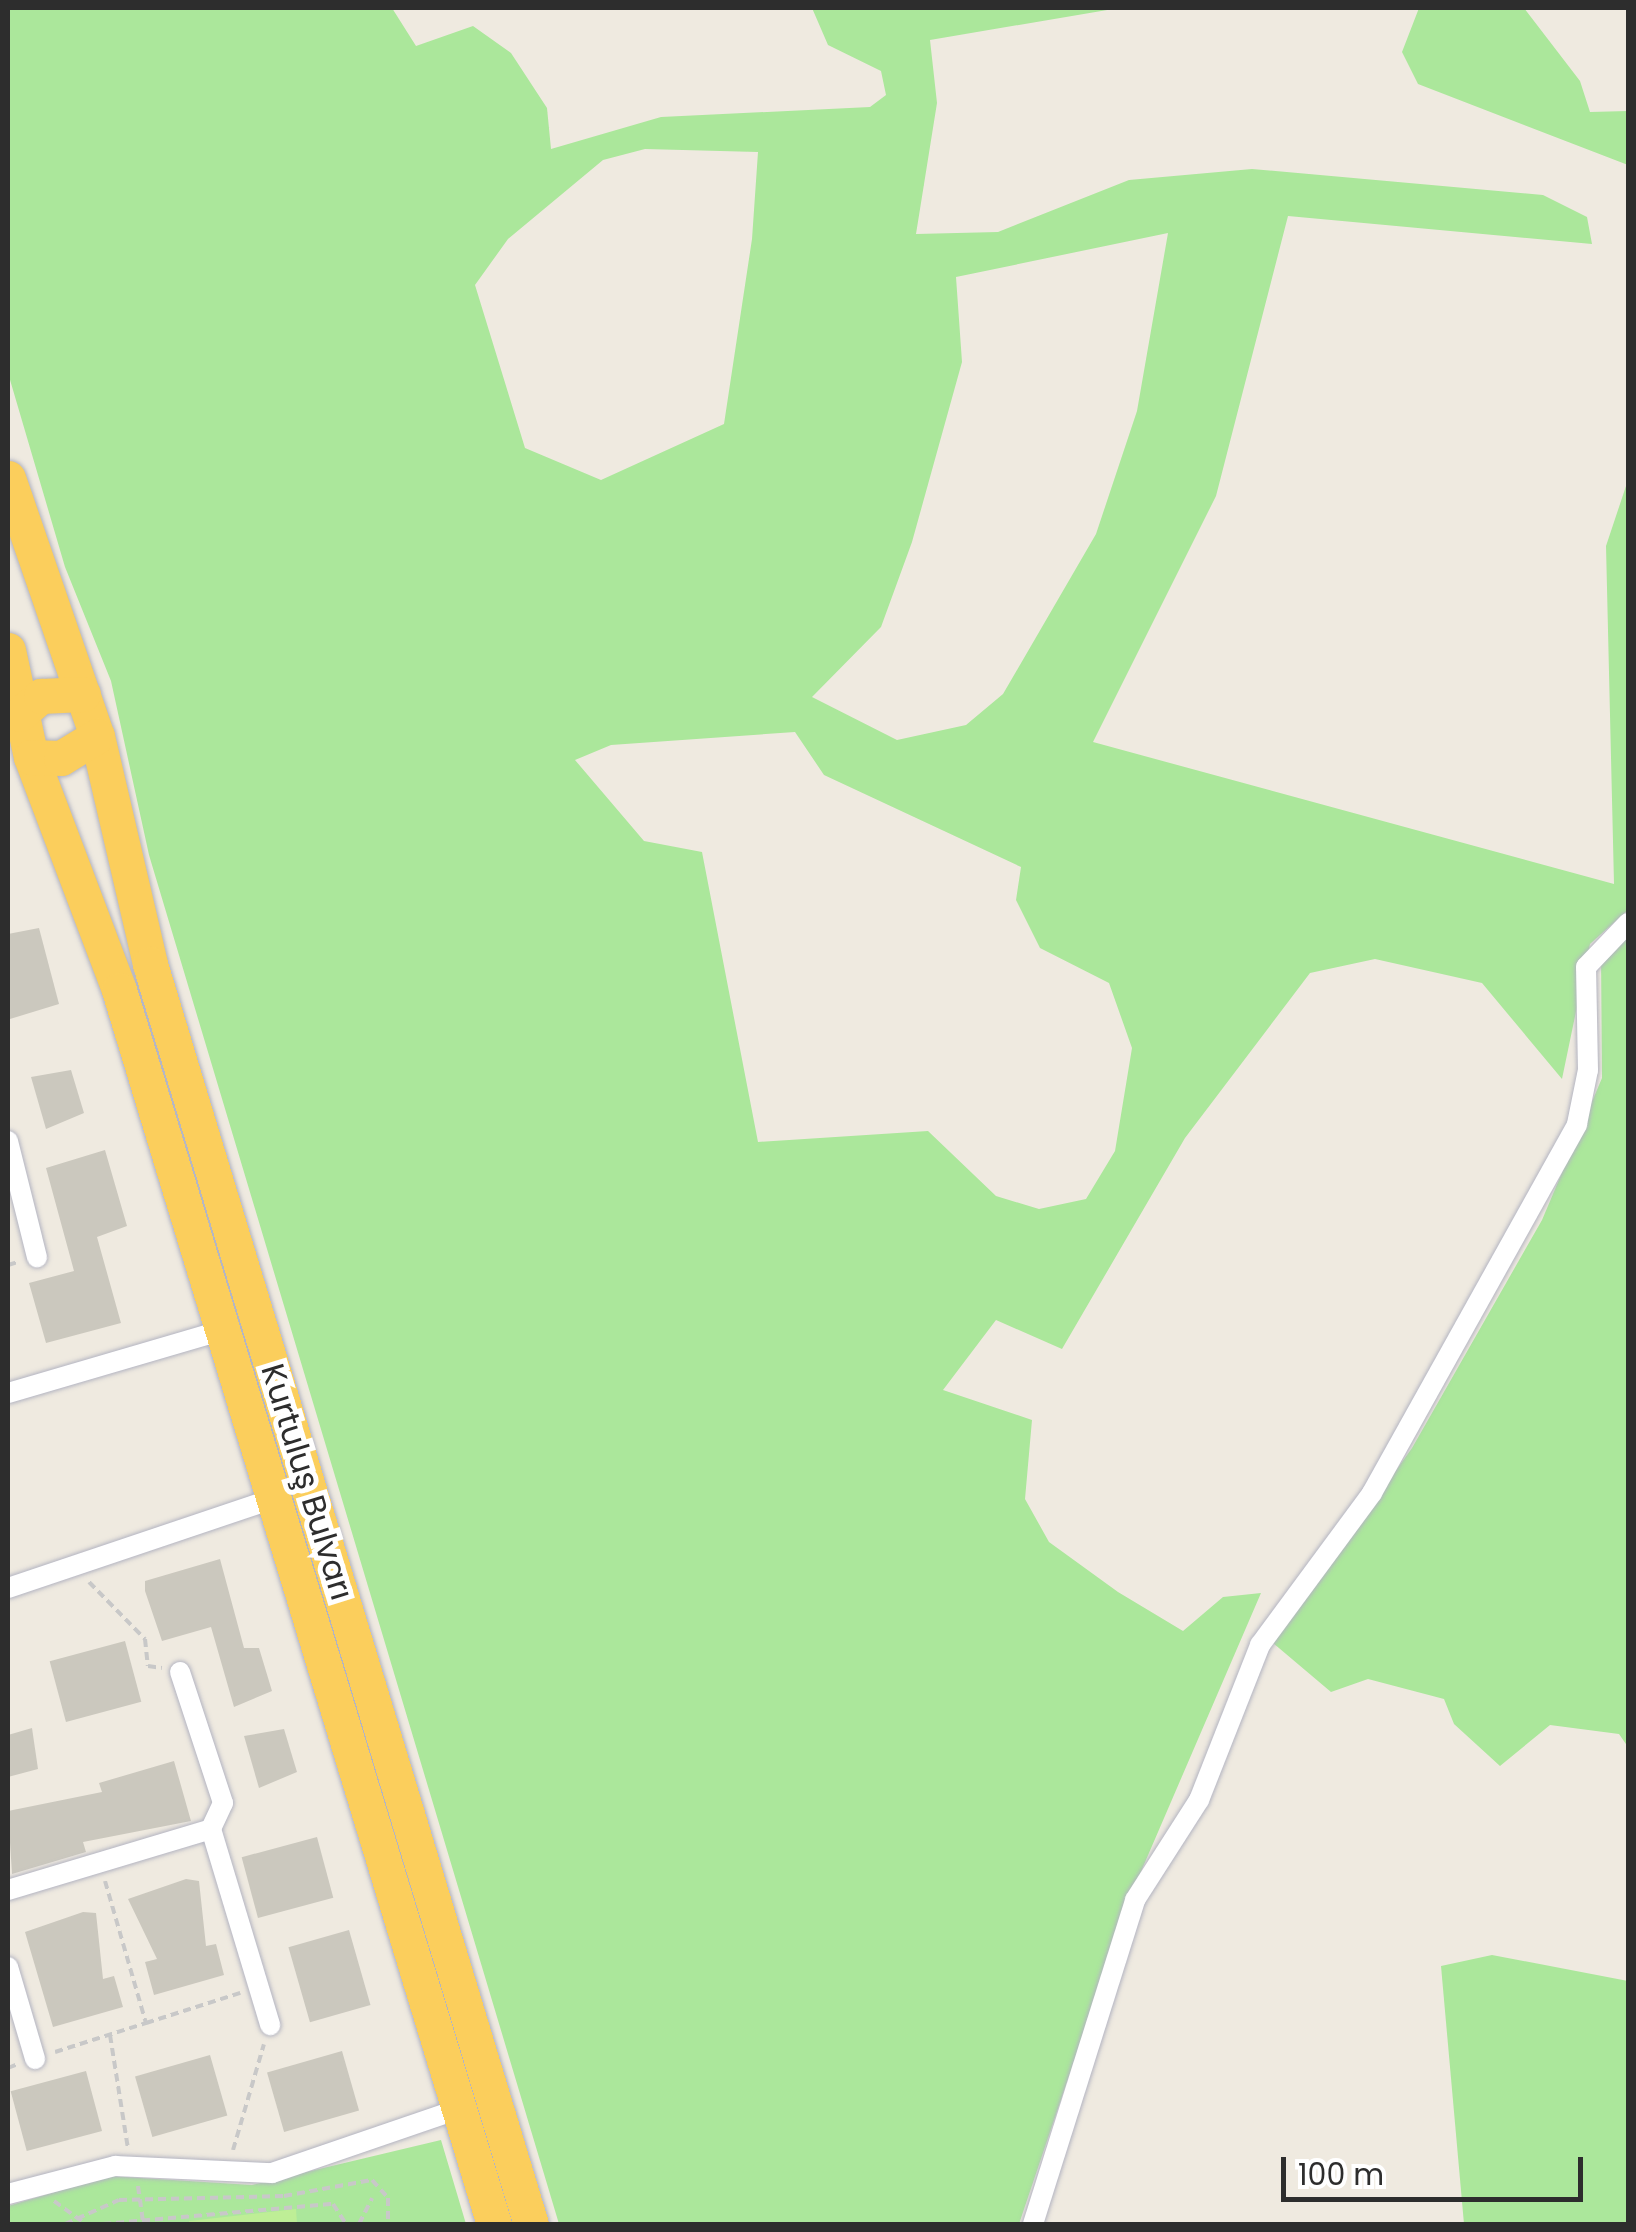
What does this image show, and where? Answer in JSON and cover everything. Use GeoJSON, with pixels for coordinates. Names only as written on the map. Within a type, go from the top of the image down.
{"type":"FeatureCollection","features":[{"type":"Feature","properties":{"kind":"highway"},"geometry":{"type":"LineString","coordinates":[[8,478],[97,736],[61,758],[31,757],[8,650]]}},
{"type":"Feature","properties":{"kind":"highway"},"geometry":{"type":"LineString","coordinates":[[20,714],[42,696],[83,694]]}},
{"type":"Feature","properties":{"kind":"highway","name":"Kurtuluş Bulvarı"},"geometry":{"type":"LineString","coordinates":[[97,736],[150,964],[531,2224]]}},
{"type":"Feature","properties":{"kind":"highway","name":"Kurtuluş Bulvarı"},"geometry":{"type":"LineString","coordinates":[[31,757],[120,990],[220,1331],[462,2108],[494,2224]]}},
{"type":"Feature","properties":{"kind":"street"},"geometry":{"type":"LineString","coordinates":[[1034,2224],[1135,1900],[1206,1786],[1260,1645],[1372,1492],[1569,1140],[1587,1091],[1586,967],[1628,923]]}},
{"type":"Feature","properties":{"kind":"street"},"geometry":{"type":"LineString","coordinates":[[8,1141],[37,1257]]}},
{"type":"Feature","properties":{"kind":"street"},"geometry":{"type":"LineString","coordinates":[[8,1393],[220,1331]]}},
{"type":"Feature","properties":{"kind":"street"},"geometry":{"type":"LineString","coordinates":[[8,1588],[273,1499]]}},
{"type":"Feature","properties":{"kind":"street"},"geometry":{"type":"LineString","coordinates":[[180,1672],[223,1803],[211,1829],[270,2026]]}},
{"type":"Feature","properties":{"kind":"street"},"geometry":{"type":"LineString","coordinates":[[8,1890],[211,1829]]}},
{"type":"Feature","properties":{"kind":"street"},"geometry":{"type":"LineString","coordinates":[[8,1967],[35,2059]]}},
{"type":"Feature","properties":{"kind":"street"},"geometry":{"type":"LineString","coordinates":[[8,2194],[133,2166],[225,2177],[293,2168],[462,2108]]}},
{"type":"Feature","properties":{"kind":"path"},"geometry":{"type":"LineString","coordinates":[[72,1564],[145,1639],[148,1666],[180,1672]]}},
{"type":"Feature","properties":{"kind":"path"},"geometry":{"type":"LineString","coordinates":[[100,1862],[146,2023]]}},
{"type":"Feature","properties":{"kind":"path"},"geometry":{"type":"LineString","coordinates":[[8,2068],[259,1988]]}},
{"type":"Feature","properties":{"kind":"path"},"geometry":{"type":"LineString","coordinates":[[225,2177],[270,2026]]}},
{"type":"Feature","properties":{"kind":"path"},"geometry":{"type":"LineString","coordinates":[[110,2035],[143,2221]]}},
{"type":"Feature","properties":{"kind":"path"},"geometry":{"type":"LineString","coordinates":[[66,2224],[76,2217],[140,2200],[284,2196],[372,2180],[388,2198],[388,2224]]}},
{"type":"Feature","properties":{"kind":"path"},"geometry":{"type":"LineString","coordinates":[[32,2187],[86,2224]]}},
{"type":"Feature","properties":{"kind":"path"},"geometry":{"type":"LineString","coordinates":[[360,2224],[372,2198]]}},
{"type":"Feature","properties":{"kind":"path"},"geometry":{"type":"LineString","coordinates":[[103,2224],[333,2204],[346,2224]]}},
{"type":"Feature","properties":{"kind":"green space"},"geometry":{"type":"Polygon","coordinates":[[[8,8],[392,8],[416,46],[473,26],[511,53],[547,108],[551,149],[661,117],[870,107],[886,95],[881,71],[828,45],[812,8],[1119,8],[930,40],[937,103],[916,234],[998,232],[1129,180],[1252,169],[1543,195],[1587,217],[1592,244],[1288,216],[1216,496],[1093,742],[1614,884],[1606,546],[1628,480],[1628,910],[1590,944],[1562,1079],[1482,983],[1375,959],[1310,973],[1185,1138],[1062,1349],[996,1320],[943,1390],[1032,1420],[1025,1499],[1049,1542],[1118,1592],[1183,1631],[1223,1597],[1261,1593],[1127,1904],[1019,2224],[559,2224],[149,855],[111,681],[65,567],[8,373],[8,8]],[[645,149],[603,160],[508,239],[475,285],[525,448],[601,480],[724,424],[752,239],[758,152],[645,149]],[[1168,233],[956,277],[962,362],[912,542],[881,627],[812,697],[897,740],[966,725],[1003,694],[1096,534],[1137,411],[1168,233]],[[795,732],[611,745],[575,760],[644,841],[702,852],[758,1142],[928,1131],[996,1196],[1039,1209],[1086,1199],[1115,1151],[1132,1048],[1109,983],[1040,948],[1016,900],[1021,867],[824,775],[795,732]]]}},
{"type":"Feature","properties":{"kind":"green space"},"geometry":{"type":"Polygon","coordinates":[[[1419,8],[1524,8],[1580,81],[1590,112],[1628,111],[1628,165],[1418,84],[1402,52],[1419,8]]]}},
{"type":"Feature","properties":{"kind":"green space"},"geometry":{"type":"Polygon","coordinates":[[[1628,934],[1628,1747],[1619,1734],[1550,1725],[1500,1766],[1454,1724],[1444,1699],[1368,1679],[1331,1692],[1273,1643],[1412,1448],[1542,1220],[1602,1078],[1601,956],[1628,934]]]}},
{"type":"Feature","properties":{"kind":"green space"},"geometry":{"type":"Polygon","coordinates":[[[1492,1955],[1628,1981],[1628,2224],[1464,2224],[1441,1966],[1492,1955]]]}},
{"type":"Feature","properties":{"kind":"green space"},"geometry":{"type":"Polygon","coordinates":[[[441,2140],[466,2224],[8,2224],[8,2206],[109,2176],[252,2185],[441,2140]]]}},
{"type":"Feature","properties":{"kind":"green space"},"geometry":{"type":"Polygon","coordinates":[[[296,2209],[297,2224],[189,2224],[189,2221],[296,2209]]]}},
{"type":"Feature","properties":{"kind":"building"},"geometry":{"type":"Polygon","coordinates":[[[39,928],[59,1004],[10,1019],[8,934],[39,928]]]}},
{"type":"Feature","properties":{"kind":"building"},"geometry":{"type":"Polygon","coordinates":[[[71,1070],[84,1113],[46,1129],[31,1077],[71,1070]]]}},
{"type":"Feature","properties":{"kind":"building"},"geometry":{"type":"Polygon","coordinates":[[[105,1150],[127,1226],[97,1237],[121,1323],[46,1343],[29,1283],[74,1271],[46,1168],[105,1150]]]}},
{"type":"Feature","properties":{"kind":"building"},"geometry":{"type":"Polygon","coordinates":[[[220,1559],[244,1648],[259,1648],[272,1691],[234,1707],[211,1627],[162,1641],[145,1591],[145,1581],[220,1559]]]}},
{"type":"Feature","properties":{"kind":"building"},"geometry":{"type":"Polygon","coordinates":[[[125,1641],[141,1702],[66,1722],[50,1661],[125,1641]]]}},
{"type":"Feature","properties":{"kind":"building"},"geometry":{"type":"Polygon","coordinates":[[[32,1728],[38,1769],[8,1777],[8,1735],[32,1728]]]}},
{"type":"Feature","properties":{"kind":"building"},"geometry":{"type":"Polygon","coordinates":[[[284,1729],[297,1772],[259,1788],[244,1736],[284,1729]]]}},
{"type":"Feature","properties":{"kind":"building"},"geometry":{"type":"Polygon","coordinates":[[[174,1761],[191,1821],[83,1842],[86,1852],[12,1874],[8,1811],[102,1792],[99,1783],[174,1761]]]}},
{"type":"Feature","properties":{"kind":"building"},"geometry":{"type":"Polygon","coordinates":[[[317,1837],[333,1898],[258,1918],[242,1857],[317,1837]]]}},
{"type":"Feature","properties":{"kind":"building"},"geometry":{"type":"Polygon","coordinates":[[[186,1879],[199,1881],[206,1946],[216,1944],[224,1975],[154,1995],[145,1962],[157,1959],[128,1899],[186,1879]]]}},
{"type":"Feature","properties":{"kind":"building"},"geometry":{"type":"Polygon","coordinates":[[[83,1912],[96,1913],[103,1979],[114,1976],[123,2007],[53,2027],[25,1932],[83,1912]]]}},
{"type":"Feature","properties":{"kind":"building"},"geometry":{"type":"Polygon","coordinates":[[[349,1930],[370,2005],[310,2022],[288,1947],[349,1930]]]}},
{"type":"Feature","properties":{"kind":"building"},"geometry":{"type":"Polygon","coordinates":[[[342,2051],[359,2111],[284,2132],[267,2072],[342,2051]]]}},
{"type":"Feature","properties":{"kind":"building"},"geometry":{"type":"Polygon","coordinates":[[[210,2055],[227,2116],[152,2137],[135,2076],[210,2055]]]}},
{"type":"Feature","properties":{"kind":"building"},"geometry":{"type":"Polygon","coordinates":[[[86,2071],[102,2131],[27,2151],[11,2091],[86,2071]]]}}]}
